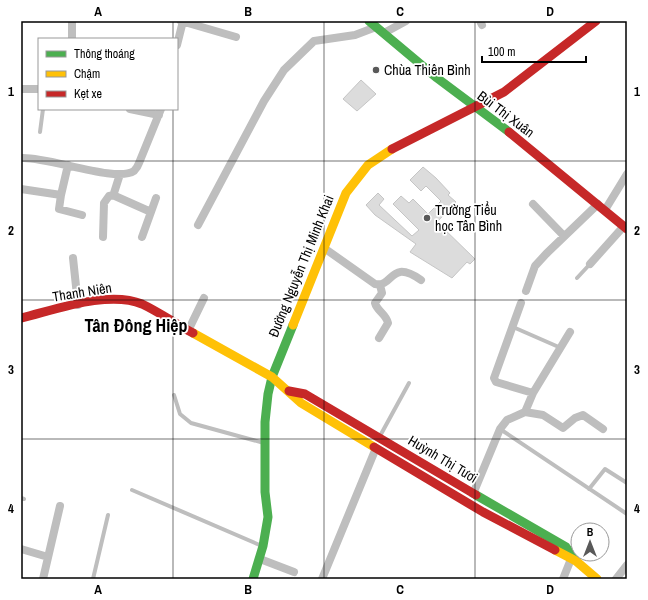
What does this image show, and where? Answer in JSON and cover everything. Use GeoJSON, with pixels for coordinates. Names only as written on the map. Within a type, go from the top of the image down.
{"type":"FeatureCollection","features":[{"type":"Feature","properties":{"kind":"main road","name":"Đường Nguyễn Thị Minh Khai"},"geometry":{"type":"LineString","coordinates":[[253,579],[260,559],[268,517],[265,492],[265,422],[268,394],[272,377],[346,193],[368,165],[388,151],[504,92],[596,21]]}},
{"type":"Feature","properties":{"kind":"main road","name":"Bùi Thị Xuân"},"geometry":{"type":"LineString","coordinates":[[373,24],[475,108],[502,127],[626,227]]}},
{"type":"Feature","properties":{"kind":"main road","name":"Thanh Niên"},"geometry":{"type":"LineString","coordinates":[[21,318],[108,300],[134,302],[141,304],[272,377]]}},
{"type":"Feature","properties":{"kind":"main road","name":"Huỳnh Thị Tươi"},"geometry":{"type":"LineString","coordinates":[[272,377],[301,403],[510,527],[570,558]]}},
{"type":"Feature","properties":{"kind":"main road","name":"Huỳnh Thị Tươi"},"geometry":{"type":"LineString","coordinates":[[289,391],[305,394],[473,494],[566,547],[570,554]]}},
{"type":"Feature","properties":{"kind":"main road"},"geometry":{"type":"LineString","coordinates":[[340,426],[345,418]]}},
{"type":"Feature","properties":{"kind":"main road","name":"Huỳnh Thị Tươi"},"geometry":{"type":"LineString","coordinates":[[576,562],[597,579]]}},
{"type":"Feature","properties":{"kind":"street"},"geometry":{"type":"LineString","coordinates":[[72,21],[72,38]]}},
{"type":"Feature","properties":{"kind":"street"},"geometry":{"type":"LineString","coordinates":[[178,39],[182,21],[236,37]]}},
{"type":"Feature","properties":{"kind":"street"},"geometry":{"type":"LineString","coordinates":[[384,33],[406,21]]}},
{"type":"Feature","properties":{"kind":"street"},"geometry":{"type":"LineString","coordinates":[[198,225],[244,142],[264,101],[284,70],[314,41],[355,35],[373,24]]}},
{"type":"Feature","properties":{"kind":"street"},"geometry":{"type":"LineString","coordinates":[[21,90],[38,89]]}},
{"type":"Feature","properties":{"kind":"street"},"geometry":{"type":"LineString","coordinates":[[21,158],[42,159],[100,172],[120,174],[134,170],[139,163],[160,112],[140,110]]}},
{"type":"Feature","properties":{"kind":"street"},"geometry":{"type":"LineString","coordinates":[[68,165],[59,209],[82,215]]}},
{"type":"Feature","properties":{"kind":"street"},"geometry":{"type":"LineString","coordinates":[[114,195],[120,174]]}},
{"type":"Feature","properties":{"kind":"street"},"geometry":{"type":"LineString","coordinates":[[605,210],[627,174]]}},
{"type":"Feature","properties":{"kind":"street"},"geometry":{"type":"LineString","coordinates":[[21,189],[61,195]]}},
{"type":"Feature","properties":{"kind":"street"},"geometry":{"type":"LineString","coordinates":[[103,237],[104,203],[109,196],[114,195],[151,212]]}},
{"type":"Feature","properties":{"kind":"street"},"geometry":{"type":"LineString","coordinates":[[142,237],[156,198]]}},
{"type":"Feature","properties":{"kind":"street"},"geometry":{"type":"LineString","coordinates":[[533,204],[564,236]]}},
{"type":"Feature","properties":{"kind":"street"},"geometry":{"type":"LineString","coordinates":[[526,291],[535,266],[598,204]]}},
{"type":"Feature","properties":{"kind":"street"},"geometry":{"type":"LineString","coordinates":[[590,264],[626,227]]}},
{"type":"Feature","properties":{"kind":"street"},"geometry":{"type":"LineString","coordinates":[[324,248],[369,280],[380,285]]}},
{"type":"Feature","properties":{"kind":"street"},"geometry":{"type":"LineString","coordinates":[[73,258],[78,305]]}},
{"type":"Feature","properties":{"kind":"street"},"geometry":{"type":"LineString","coordinates":[[380,285],[394,273],[399,271],[412,274],[421,280]]}},
{"type":"Feature","properties":{"kind":"street"},"geometry":{"type":"LineString","coordinates":[[379,338],[388,323],[387,318],[375,303],[382,293],[380,285]]}},
{"type":"Feature","properties":{"kind":"street"},"geometry":{"type":"LineString","coordinates":[[188,331],[204,298]]}},
{"type":"Feature","properties":{"kind":"street"},"geometry":{"type":"LineString","coordinates":[[521,303],[513,327],[503,349],[494,380],[533,393]]}},
{"type":"Feature","properties":{"kind":"street"},"geometry":{"type":"LineString","coordinates":[[525,412],[533,393],[562,348],[570,332]]}},
{"type":"Feature","properties":{"kind":"street"},"geometry":{"type":"LineString","coordinates":[[473,494],[500,429],[507,420],[525,412],[543,415],[563,428],[575,418],[584,415],[603,429]]}},
{"type":"Feature","properties":{"kind":"street"},"geometry":{"type":"LineString","coordinates":[[322,579],[376,448]]}},
{"type":"Feature","properties":{"kind":"street"},"geometry":{"type":"LineString","coordinates":[[43,579],[60,506]]}},
{"type":"Feature","properties":{"kind":"street"},"geometry":{"type":"LineString","coordinates":[[21,549],[48,557]]}},
{"type":"Feature","properties":{"kind":"street"},"geometry":{"type":"LineString","coordinates":[[260,559],[294,572]]}},
{"type":"Feature","properties":{"kind":"street"},"geometry":{"type":"LineString","coordinates":[[563,579],[573,562]]}},
{"type":"Feature","properties":{"kind":"street"},"geometry":{"type":"LineString","coordinates":[[616,579],[627,565]]}},
{"type":"Feature","properties":{"kind":"lane"},"geometry":{"type":"LineString","coordinates":[[40,132],[43,110]]}},
{"type":"Feature","properties":{"kind":"lane"},"geometry":{"type":"LineString","coordinates":[[577,278],[590,264]]}},
{"type":"Feature","properties":{"kind":"lane"},"geometry":{"type":"LineString","coordinates":[[513,327],[562,348]]}},
{"type":"Feature","properties":{"kind":"lane"},"geometry":{"type":"LineString","coordinates":[[379,438],[409,383]]}},
{"type":"Feature","properties":{"kind":"lane"},"geometry":{"type":"LineString","coordinates":[[174,395],[180,414],[191,423],[266,443]]}},
{"type":"Feature","properties":{"kind":"lane"},"geometry":{"type":"LineString","coordinates":[[500,429],[627,514]]}},
{"type":"Feature","properties":{"kind":"lane"},"geometry":{"type":"LineString","coordinates":[[589,489],[605,469],[627,483]]}},
{"type":"Feature","properties":{"kind":"lane"},"geometry":{"type":"LineString","coordinates":[[132,490],[263,546]]}},
{"type":"Feature","properties":{"kind":"lane"},"geometry":{"type":"LineString","coordinates":[[93,579],[108,515]]}},
{"type":"Feature","properties":{"kind":"building"},"geometry":{"type":"Polygon","coordinates":[[[361,80],[376,94],[357,111],[343,99],[361,80]]]}},
{"type":"Feature","properties":{"kind":"building"},"geometry":{"type":"Polygon","coordinates":[[[423,167],[436,178],[450,193],[448,195],[456,202],[437,222],[475,259],[470,264],[467,262],[452,278],[410,252],[416,244],[375,215],[366,205],[378,193],[384,199],[379,205],[412,236],[419,230],[393,204],[401,196],[409,203],[413,199],[428,214],[441,201],[426,186],[421,191],[410,180],[423,167]]]}},
{"type":"Feature","properties":{"kind":"traffic: fast"},"geometry":{"type":"LineString","coordinates":[[369,21],[437,78],[509,132]]}},
{"type":"Feature","properties":{"kind":"traffic: fast"},"geometry":{"type":"LineString","coordinates":[[253,579],[263,546],[268,517],[265,492],[265,422],[268,394],[272,377],[293,325]]}},
{"type":"Feature","properties":{"kind":"traffic: fast"},"geometry":{"type":"LineString","coordinates":[[476,495],[566,547],[570,553]]}},
{"type":"Feature","properties":{"kind":"traffic: slow"},"geometry":{"type":"LineString","coordinates":[[293,325],[346,193],[368,165],[392,149]]}},
{"type":"Feature","properties":{"kind":"traffic: slow"},"geometry":{"type":"LineString","coordinates":[[193,333],[272,377],[301,403],[374,447]]}},
{"type":"Feature","properties":{"kind":"traffic: slow"},"geometry":{"type":"LineString","coordinates":[[555,550],[576,561],[597,579]]}},
{"type":"Feature","properties":{"kind":"traffic: jam"},"geometry":{"type":"LineString","coordinates":[[392,149],[504,92],[596,21]]}},
{"type":"Feature","properties":{"kind":"traffic: jam"},"geometry":{"type":"LineString","coordinates":[[509,132],[627,229]]}},
{"type":"Feature","properties":{"kind":"traffic: jam"},"geometry":{"type":"LineString","coordinates":[[21,318],[65,306],[98,300],[128,300],[148,307],[193,333]]}},
{"type":"Feature","properties":{"kind":"traffic: jam"},"geometry":{"type":"LineString","coordinates":[[289,391],[305,394],[476,495]]}},
{"type":"Feature","properties":{"kind":"traffic: jam"},"geometry":{"type":"LineString","coordinates":[[374,447],[483,512],[555,550]]}},
{"type":"Feature","properties":{"kind":"place","name":"Chùa Thiên Bình"},"geometry":{"type":"Point","coordinates":[376,70]}},
{"type":"Feature","properties":{"kind":"place","name":"Trường Tiểu học Tân Bình"},"geometry":{"type":"Point","coordinates":[427,218]}},
{"type":"Feature","properties":{"kind":"district","name":"Tân Đông Hiệp"},"geometry":{"type":"Point","coordinates":[136,325]}}]}
